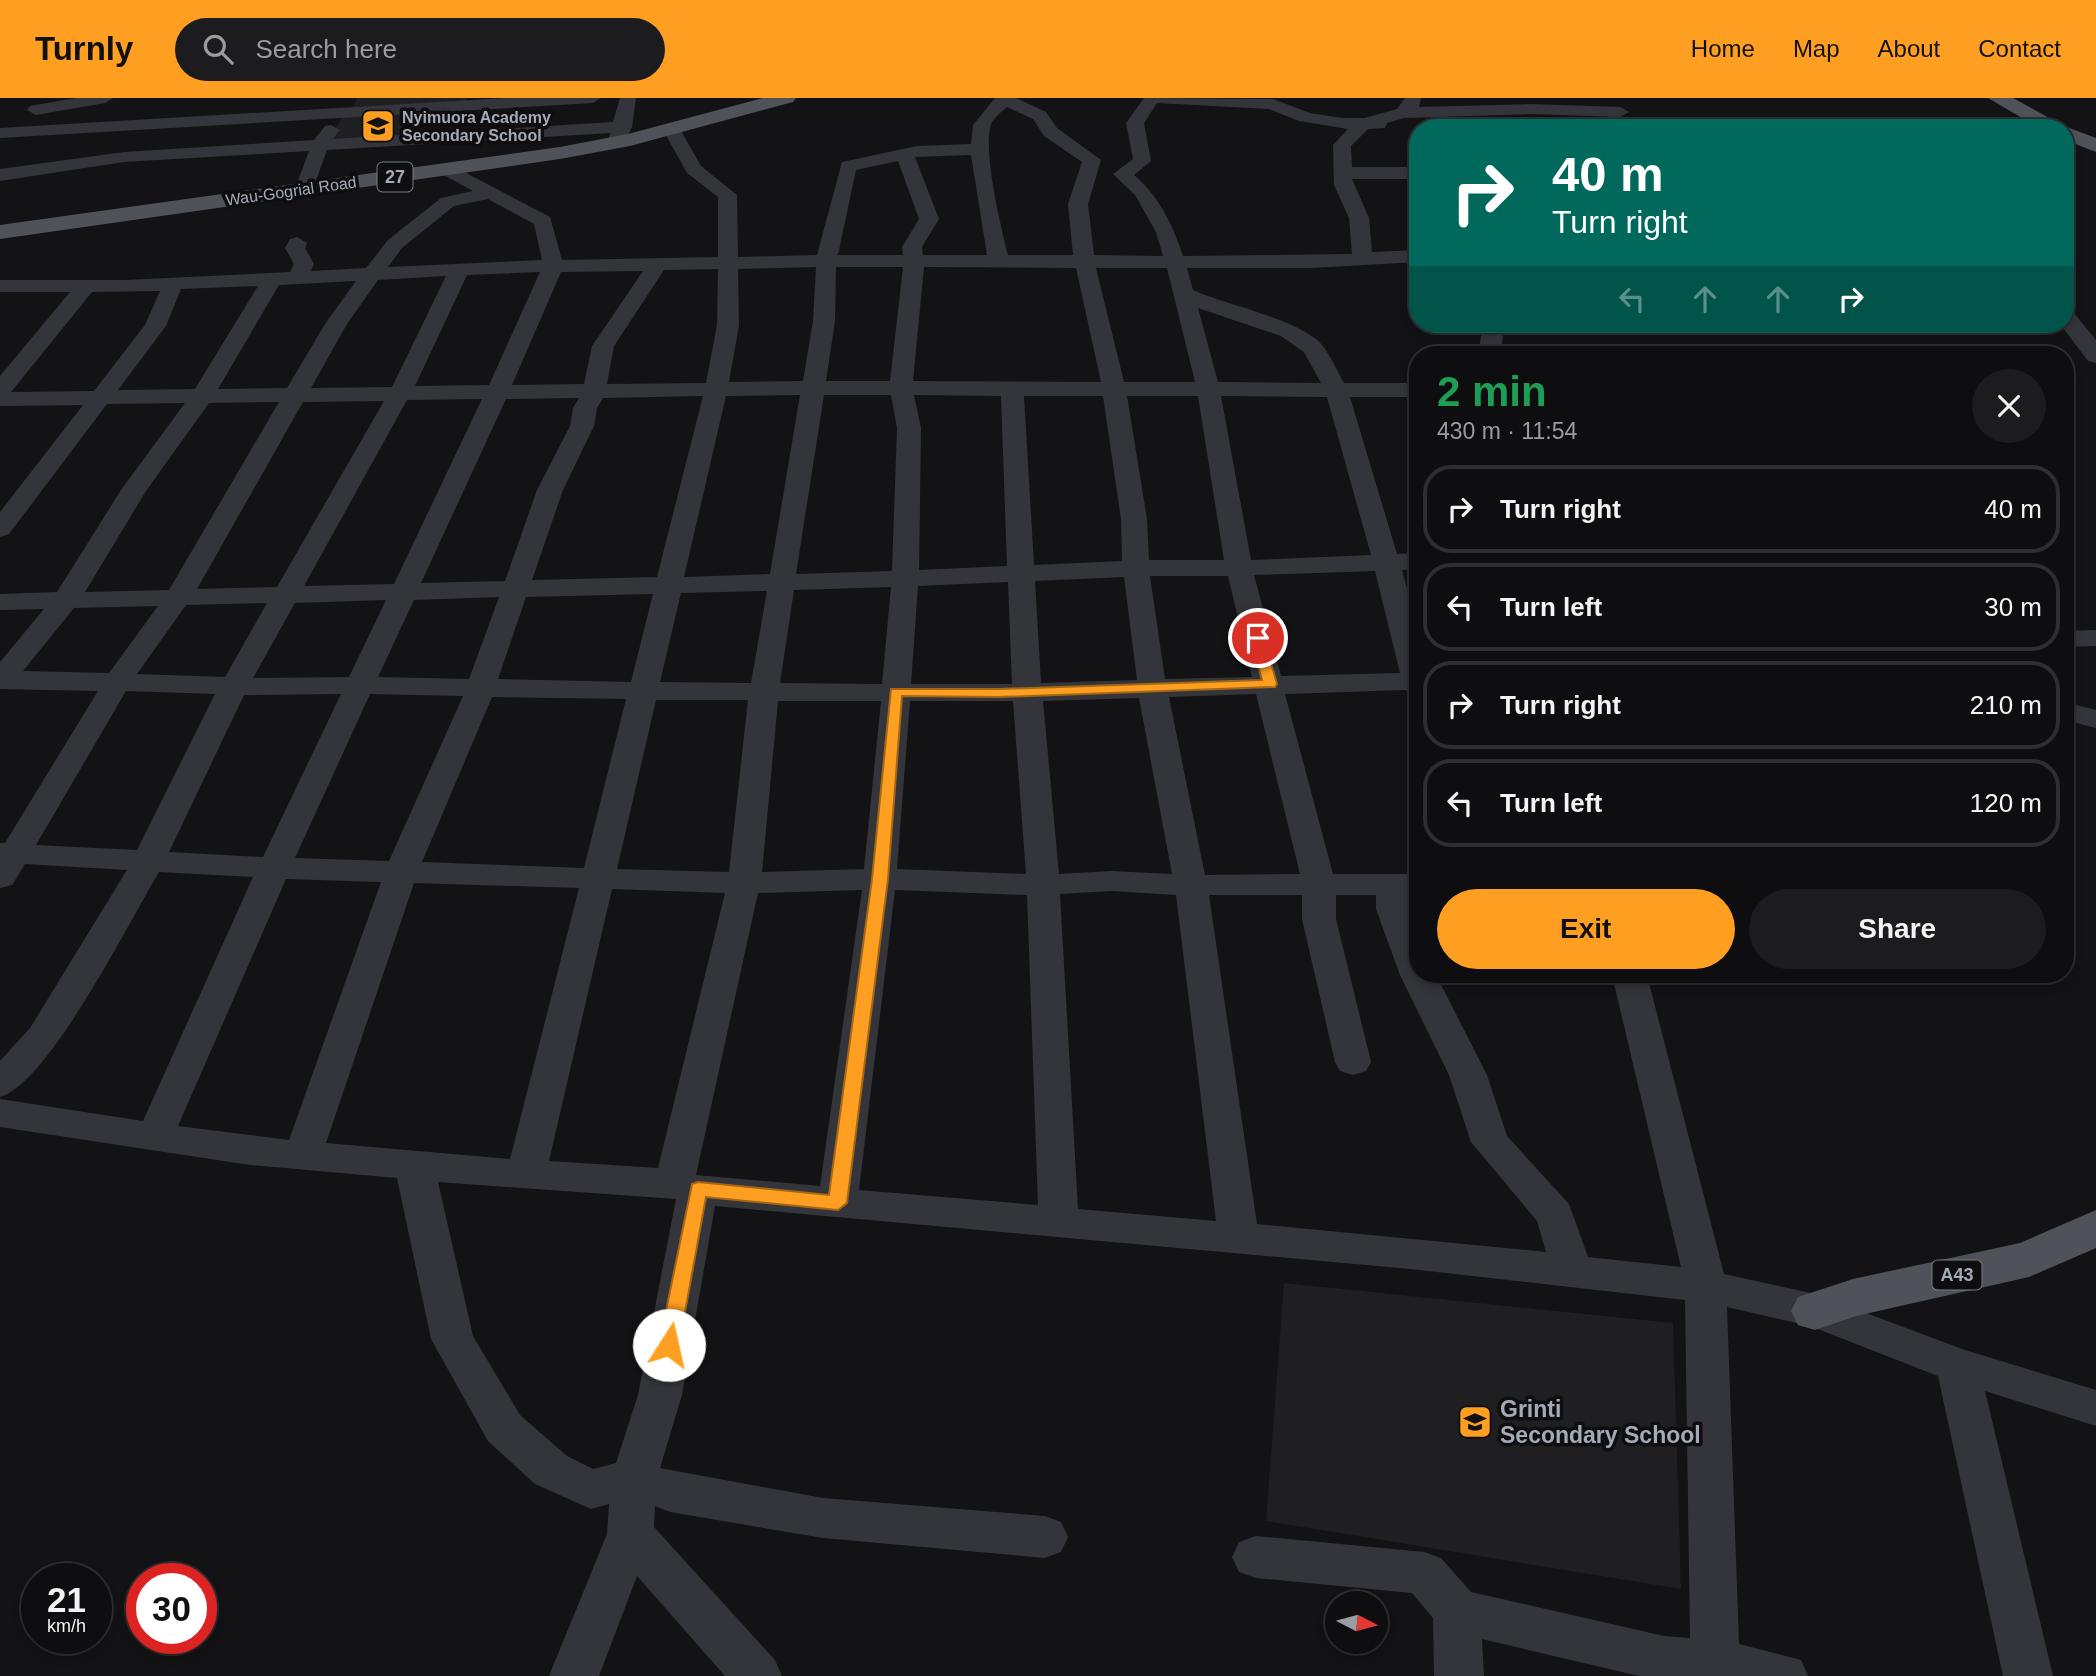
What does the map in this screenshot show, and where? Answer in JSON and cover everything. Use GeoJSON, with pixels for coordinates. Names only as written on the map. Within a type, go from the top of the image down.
{"type":"FeatureCollection","features":[{"type":"Feature","properties":{"kind":"main road","name":"Wau-Gogrial Road"},"geometry":{"type":"LineString","coordinates":[[0,232],[447,169],[620,134],[671,128],[786,98]]}},
{"type":"Feature","properties":{"kind":"main road"},"geometry":{"type":"LineString","coordinates":[[1998,98],[2038,119]]}},
{"type":"Feature","properties":{"kind":"main road"},"geometry":{"type":"LineString","coordinates":[[2074,136],[2096,146]]}},
{"type":"Feature","properties":{"kind":"main road","name":"A43"},"geometry":{"type":"LineString","coordinates":[[1815,1311],[1853,1297],[2029,1259],[2096,1227]]}},
{"type":"Feature","properties":{"kind":"street"},"geometry":{"type":"LineString","coordinates":[[0,133],[55,98]]}},
{"type":"Feature","properties":{"kind":"street"},"geometry":{"type":"LineString","coordinates":[[36,110],[105,98]]}},
{"type":"Feature","properties":{"kind":"street"},"geometry":{"type":"LineString","coordinates":[[0,133],[346,105],[593,98]]}},
{"type":"Feature","properties":{"kind":"street"},"geometry":{"type":"LineString","coordinates":[[0,175],[108,159],[320,145],[620,134],[628,98]]}},
{"type":"Feature","properties":{"kind":"street"},"geometry":{"type":"LineString","coordinates":[[999,261],[985,205],[981,128],[993,109],[1008,98],[1040,116],[1050,132],[1092,160],[1122,174],[1143,192],[1166,232],[1208,388],[1238,568],[1320,884],[1319,919],[1353,1062]]}},
{"type":"Feature","properties":{"kind":"street"},"geometry":{"type":"LineString","coordinates":[[1084,183],[1122,174],[1142,161],[1135,123],[1152,98],[1273,101],[1289,113],[1307,118],[1409,127]]}},
{"type":"Feature","properties":{"kind":"street"},"geometry":{"type":"LineString","coordinates":[[1527,119],[1531,109],[1551,98]]}},
{"type":"Feature","properties":{"kind":"street"},"geometry":{"type":"LineString","coordinates":[[304,189],[320,145],[346,105]]}},
{"type":"Feature","properties":{"kind":"street"},"geometry":{"type":"LineString","coordinates":[[1363,260],[1363,234],[1359,218],[1343,185],[1341,173],[1342,145],[1364,123],[1408,105],[1531,109],[1624,105]]}},
{"type":"Feature","properties":{"kind":"street"},"geometry":{"type":"LineString","coordinates":[[1613,119],[1624,105]]}},
{"type":"Feature","properties":{"kind":"street"},"geometry":{"type":"LineString","coordinates":[[1307,118],[1342,145]]}},
{"type":"Feature","properties":{"kind":"street"},"geometry":{"type":"LineString","coordinates":[[526,1174],[716,391],[728,325],[728,195],[694,169],[671,128]]}},
{"type":"Feature","properties":{"kind":"street"},"geometry":{"type":"LineString","coordinates":[[574,1676],[630,1534],[634,1478],[660,1395],[686,1187],[744,883],[764,691],[824,321],[826,261],[848,166],[904,153],[982,149]]}},
{"type":"Feature","properties":{"kind":"street"},"geometry":{"type":"LineString","coordinates":[[838,1203],[880,879],[905,579],[909,428],[901,390],[914,262],[912,247],[929,219],[904,153]]}},
{"type":"Feature","properties":{"kind":"street"},"geometry":{"type":"LineString","coordinates":[[1092,160],[1078,204],[1084,260],[1114,389],[1134,519],[1136,568],[1152,687],[1191,884],[1239,1239]]}},
{"type":"Feature","properties":{"kind":"street"},"geometry":{"type":"LineString","coordinates":[[155,1138],[274,868],[554,266],[543,221],[447,169]]}},
{"type":"Feature","properties":{"kind":"street"},"geometry":{"type":"LineString","coordinates":[[1341,173],[1409,173]]}},
{"type":"Feature","properties":{"kind":"street"},"geometry":{"type":"LineString","coordinates":[[5,862],[118,681],[179,596],[336,324],[373,272],[394,244],[447,202],[488,193]]}},
{"type":"Feature","properties":{"kind":"street"},"geometry":{"type":"LineString","coordinates":[[0,679],[66,600],[134,490],[285,276],[304,264],[295,248],[297,243]]}},
{"type":"Feature","properties":{"kind":"street"},"geometry":{"type":"LineString","coordinates":[[0,286],[173,284],[285,276],[554,266],[826,261],[1363,260],[1409,257]]}},
{"type":"Feature","properties":{"kind":"street"},"geometry":{"type":"LineString","coordinates":[[303,1155],[402,870],[481,687],[550,490],[582,426],[585,408],[594,393],[603,346],[657,265]]}},
{"type":"Feature","properties":{"kind":"street"},"geometry":{"type":"LineString","coordinates":[[0,1084],[43,1037],[148,863],[234,686],[288,597],[400,393],[460,268]]}},
{"type":"Feature","properties":{"kind":"street"},"geometry":{"type":"LineString","coordinates":[[0,529],[102,399],[155,326],[173,284]]}},
{"type":"Feature","properties":{"kind":"street"},"geometry":{"type":"LineString","coordinates":[[0,391],[86,286]]}},
{"type":"Feature","properties":{"kind":"street"},"geometry":{"type":"LineString","coordinates":[[1184,294],[1215,308],[1289,331],[1313,348],[1336,389],[1386,560],[1409,651]]}},
{"type":"Feature","properties":{"kind":"street"},"geometry":{"type":"LineString","coordinates":[[2074,326],[2096,356]]}},
{"type":"Feature","properties":{"kind":"street"},"geometry":{"type":"LineString","coordinates":[[0,399],[814,388],[1409,390]]}},
{"type":"Feature","properties":{"kind":"street"},"geometry":{"type":"LineString","coordinates":[[1012,390],[1027,690],[1043,885],[1059,1223]]}},
{"type":"Feature","properties":{"kind":"street"},"geometry":{"type":"LineString","coordinates":[[0,602],[179,596],[288,597],[516,587],[905,579],[1136,568],[1238,568],[1409,561]]}},
{"type":"Feature","properties":{"kind":"street"},"geometry":{"type":"LineString","coordinates":[[2074,639],[2096,638]]}},
{"type":"Feature","properties":{"kind":"street"},"geometry":{"type":"LineString","coordinates":[[0,679],[234,686],[361,685],[642,691],[999,693],[1270,684],[1409,683]]}},
{"type":"Feature","properties":{"kind":"street"},"geometry":{"type":"LineString","coordinates":[[2074,713],[2096,719]]}},
{"type":"Feature","properties":{"kind":"street"},"geometry":{"type":"LineString","coordinates":[[5,862],[402,870],[744,883],[880,879],[1043,885],[1111,881],[1191,884],[1405,884],[1393,909],[1409,951]]}},
{"type":"Feature","properties":{"kind":"street"},"geometry":{"type":"LineString","coordinates":[[1422,983],[1468,1075],[1490,1142],[1555,1215],[1572,1272]]}},
{"type":"Feature","properties":{"kind":"street"},"geometry":{"type":"LineString","coordinates":[[1632,983],[1706,1286],[1714,1669]]}},
{"type":"Feature","properties":{"kind":"street"},"geometry":{"type":"LineString","coordinates":[[0,1113],[155,1138],[303,1155],[1410,1253],[1706,1286],[1815,1311],[1957,1365],[2096,1408]]}},
{"type":"Feature","properties":{"kind":"street"},"geometry":{"type":"LineString","coordinates":[[414,1164],[452,1339],[504,1428],[551,1470],[591,1489],[634,1478],[670,1492],[823,1518],[1045,1537]]}},
{"type":"Feature","properties":{"kind":"street"},"geometry":{"type":"LineString","coordinates":[[1957,1365],[2028,1676]]}},
{"type":"Feature","properties":{"kind":"street"},"geometry":{"type":"LineString","coordinates":[[630,1534],[757,1676]]}},
{"type":"Feature","properties":{"kind":"street"},"geometry":{"type":"LineString","coordinates":[[1255,1557],[1424,1573],[1457,1611],[1714,1669],[1783,1676]]}},
{"type":"Feature","properties":{"kind":"street"},"geometry":{"type":"LineString","coordinates":[[1457,1611],[1459,1676]]}},
{"type":"Feature","properties":{"kind":"shaded area"},"geometry":{"type":"Polygon","coordinates":[[[357,98],[467,98],[466,103],[352,110],[357,98]]]}},
{"type":"Feature","properties":{"kind":"shaded area","name":"Nyimuora Academy Secondary School"},"geometry":{"type":"Polygon","coordinates":[[[425,110],[414,137],[329,141],[343,115],[425,110]]]}},
{"type":"Feature","properties":{"kind":"shaded area","name":"Grinti Secondary School"},"geometry":{"type":"Polygon","coordinates":[[[1284,1283],[1673,1323],[1681,1589],[1266,1521],[1284,1283]]]}},
{"type":"Feature","properties":{"kind":"place","name":"Nyimuora Academy Secondary School"},"geometry":{"type":"Point","coordinates":[378,126]}},
{"type":"Feature","properties":{"kind":"place","name":"Grinti Secondary School"},"geometry":{"type":"Point","coordinates":[1475,1422]}},
{"type":"Feature","properties":{"kind":"route"},"geometry":{"type":"LineString","coordinates":[[669,1345],[698,1189],[838,1203],[880,879],[896,692],[999,693],[1270,684],[1258,638]]}}]}
